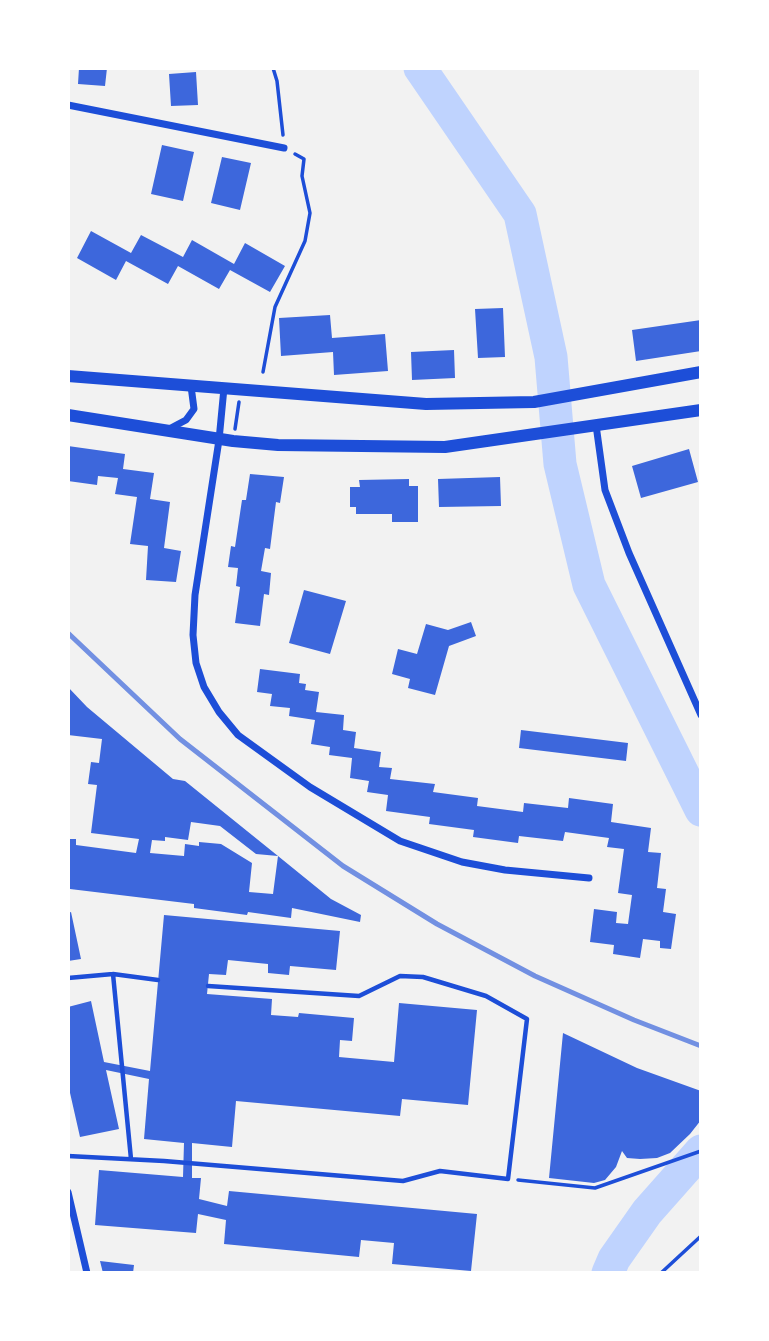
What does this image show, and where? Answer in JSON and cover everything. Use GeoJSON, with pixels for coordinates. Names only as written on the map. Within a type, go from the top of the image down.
{"type":"FeatureCollection","features":[{"type":"Feature","properties":{"kind":"main road"},"geometry":{"type":"LineString","coordinates":[[68,376],[426,404],[534,402],[701,372]]}},
{"type":"Feature","properties":{"kind":"main road"},"geometry":{"type":"LineString","coordinates":[[68,415],[219,440],[319,446],[444,447],[701,410]]}},
{"type":"Feature","properties":{"kind":"street"},"geometry":{"type":"LineString","coordinates":[[68,105],[284,148]]}},
{"type":"Feature","properties":{"kind":"street"},"geometry":{"type":"LineString","coordinates":[[168,430],[186,420],[194,409],[191,386]]}},
{"type":"Feature","properties":{"kind":"street"},"geometry":{"type":"LineString","coordinates":[[224,388],[219,440],[197,581],[193,635],[196,663],[204,687],[219,712],[238,735],[320,793],[372,825],[421,849],[462,862],[505,870],[589,878]]}},
{"type":"Feature","properties":{"kind":"street"},"geometry":{"type":"LineString","coordinates":[[596,425],[605,490],[629,553],[701,715]]}},
{"type":"Feature","properties":{"kind":"street"},"geometry":{"type":"LineString","coordinates":[[68,1192],[87,1273]]}},
{"type":"Feature","properties":{"kind":"lane"},"geometry":{"type":"LineString","coordinates":[[68,978],[113,974],[158,980]]}},
{"type":"Feature","properties":{"kind":"lane"},"geometry":{"type":"LineString","coordinates":[[113,974],[131,1159]]}},
{"type":"Feature","properties":{"kind":"lane"},"geometry":{"type":"LineString","coordinates":[[68,1156],[403,1181],[440,1171],[508,1179],[527,1019],[486,996],[423,976],[400,976],[359,996],[208,986]]}},
{"type":"Feature","properties":{"kind":"path"},"geometry":{"type":"LineString","coordinates":[[263,372],[275,307],[305,241],[310,213],[302,176],[304,159],[284,148],[277,81],[273,68]]}},
{"type":"Feature","properties":{"kind":"path"},"geometry":{"type":"LineString","coordinates":[[233,441],[241,389]]}},
{"type":"Feature","properties":{"kind":"path"},"geometry":{"type":"LineString","coordinates":[[508,1179],[595,1188],[701,1151]]}},
{"type":"Feature","properties":{"kind":"path"},"geometry":{"type":"LineString","coordinates":[[661,1273],[701,1236]]}},
{"type":"Feature","properties":{"kind":"building"},"geometry":{"type":"Polygon","coordinates":[[[79,68],[107,68],[105,86],[78,84],[79,68]]]}},
{"type":"Feature","properties":{"kind":"building"},"geometry":{"type":"Polygon","coordinates":[[[196,72],[198,105],[171,106],[169,74],[196,72]]]}},
{"type":"Feature","properties":{"kind":"building"},"geometry":{"type":"Polygon","coordinates":[[[162,145],[194,152],[183,201],[151,194],[162,145]]]}},
{"type":"Feature","properties":{"kind":"building"},"geometry":{"type":"Polygon","coordinates":[[[222,157],[251,163],[240,210],[211,203],[222,157]]]}},
{"type":"Feature","properties":{"kind":"building"},"geometry":{"type":"Polygon","coordinates":[[[91,231],[131,253],[141,235],[183,257],[192,240],[234,264],[245,243],[285,266],[270,292],[230,270],[219,289],[178,266],[168,284],[126,261],[116,280],[77,258],[91,231]]]}},
{"type":"Feature","properties":{"kind":"building"},"geometry":{"type":"Polygon","coordinates":[[[503,308],[505,357],[478,358],[475,309],[503,308]]]}},
{"type":"Feature","properties":{"kind":"building"},"geometry":{"type":"Polygon","coordinates":[[[330,315],[332,338],[385,334],[388,371],[334,375],[333,352],[281,356],[279,318],[330,315]]]}},
{"type":"Feature","properties":{"kind":"building"},"geometry":{"type":"Polygon","coordinates":[[[701,320],[701,351],[636,361],[632,330],[701,320]]]}},
{"type":"Feature","properties":{"kind":"building"},"geometry":{"type":"Polygon","coordinates":[[[454,350],[455,378],[412,380],[411,352],[454,350]]]}},
{"type":"Feature","properties":{"kind":"building"},"geometry":{"type":"Polygon","coordinates":[[[68,446],[125,454],[123,469],[154,473],[150,499],[170,502],[164,548],[181,551],[176,582],[146,580],[148,546],[130,544],[137,497],[115,494],[118,478],[98,476],[97,485],[68,481],[68,446]]]}},
{"type":"Feature","properties":{"kind":"building"},"geometry":{"type":"Polygon","coordinates":[[[689,449],[698,482],[641,498],[632,466],[689,449]]]}},
{"type":"Feature","properties":{"kind":"building"},"geometry":{"type":"Polygon","coordinates":[[[250,474],[284,477],[280,503],[276,502],[270,549],[265,548],[261,571],[271,573],[269,595],[264,594],[260,626],[235,623],[240,587],[236,586],[238,568],[228,567],[231,546],[235,547],[242,500],[246,500],[250,474]]]}},
{"type":"Feature","properties":{"kind":"building"},"geometry":{"type":"Polygon","coordinates":[[[500,477],[501,506],[439,507],[438,479],[500,477]]]}},
{"type":"Feature","properties":{"kind":"building"},"geometry":{"type":"Polygon","coordinates":[[[409,479],[409,486],[418,486],[418,522],[392,522],[392,514],[356,514],[356,507],[350,507],[350,487],[360,487],[359,480],[409,479]]]}},
{"type":"Feature","properties":{"kind":"building"},"geometry":{"type":"Polygon","coordinates":[[[304,590],[346,601],[330,654],[289,643],[304,590]]]}},
{"type":"Feature","properties":{"kind":"building"},"geometry":{"type":"Polygon","coordinates":[[[471,622],[476,636],[449,646],[435,695],[408,688],[410,679],[392,674],[398,649],[417,654],[426,624],[448,630],[471,622]]]}},
{"type":"Feature","properties":{"kind":"building"},"geometry":{"type":"Polygon","coordinates":[[[260,669],[300,674],[299,683],[306,684],[305,690],[319,692],[316,712],[344,715],[343,730],[356,732],[354,748],[381,752],[379,767],[392,768],[390,779],[435,784],[433,792],[478,798],[477,806],[523,812],[524,803],[568,808],[569,798],[613,804],[611,822],[651,828],[648,852],[661,853],[657,888],[666,889],[663,912],[676,914],[671,949],[660,948],[660,941],[643,939],[640,958],[613,954],[614,945],[590,942],[594,909],[617,912],[616,923],[628,924],[632,895],[618,893],[624,849],[607,847],[609,838],[565,832],[563,841],[519,836],[518,843],[473,837],[474,830],[429,824],[430,817],[386,811],[388,795],[367,792],[369,781],[350,778],[352,758],[329,755],[330,747],[311,744],[315,720],[289,716],[290,708],[270,706],[272,694],[257,692],[260,669]]]}},
{"type":"Feature","properties":{"kind":"building"},"geometry":{"type":"Polygon","coordinates":[[[68,687],[87,707],[173,779],[185,781],[278,856],[331,899],[361,915],[360,922],[292,908],[291,918],[248,912],[247,915],[194,908],[194,904],[70,889],[68,839],[76,839],[76,845],[136,853],[139,839],[91,833],[97,785],[88,784],[91,762],[99,763],[102,739],[68,735],[68,687]],[[191,822],[188,840],[165,837],[165,841],[152,840],[150,853],[184,856],[185,844],[221,844],[252,863],[249,892],[273,894],[278,856],[256,854],[220,826],[191,822]]]}},
{"type":"Feature","properties":{"kind":"building"},"geometry":{"type":"Polygon","coordinates":[[[521,730],[628,743],[626,761],[519,748],[521,730]]]}},
{"type":"Feature","properties":{"kind":"building"},"geometry":{"type":"Polygon","coordinates":[[[71,912],[81,959],[68,961],[68,913],[71,912]]]}},
{"type":"Feature","properties":{"kind":"building"},"geometry":{"type":"Polygon","coordinates":[[[164,915],[340,931],[336,970],[290,966],[289,975],[268,973],[268,964],[228,960],[226,975],[209,974],[207,994],[272,999],[271,1015],[298,1017],[299,1013],[354,1018],[352,1041],[340,1040],[339,1057],[394,1062],[399,1003],[477,1010],[468,1105],[402,1099],[400,1116],[236,1101],[232,1147],[192,1143],[192,1178],[201,1178],[199,1199],[227,1206],[229,1191],[477,1214],[471,1271],[392,1264],[394,1243],[361,1240],[359,1257],[224,1244],[226,1220],[198,1214],[196,1233],[95,1225],[99,1170],[183,1177],[184,1143],[144,1139],[149,1079],[106,1070],[119,1129],[80,1137],[68,1084],[68,1007],[91,1001],[104,1062],[150,1071],[164,915]]]}},
{"type":"Feature","properties":{"kind":"building"},"geometry":{"type":"Polygon","coordinates":[[[563,1033],[637,1068],[701,1091],[701,1120],[670,1153],[657,1158],[640,1159],[627,1158],[622,1151],[616,1167],[605,1180],[594,1183],[549,1178],[563,1033]]]}},
{"type":"Feature","properties":{"kind":"building"},"geometry":{"type":"Polygon","coordinates":[[[100,1261],[134,1265],[133,1273],[103,1273],[100,1261]]]}},
{"type":"Feature","properties":{"kind":"waterway"},"geometry":{"type":"LineString","coordinates":[[420,68],[520,214],[551,357],[560,464],[589,585],[701,810]]}},
{"type":"Feature","properties":{"kind":"waterway"},"geometry":{"type":"LineString","coordinates":[[608,1273],[614,1259],[647,1212],[701,1151]]}},
{"type":"Feature","properties":{"kind":"railway"},"geometry":{"type":"LineString","coordinates":[[68,633],[180,739],[343,866],[437,924],[535,976],[701,1046]]}}]}
